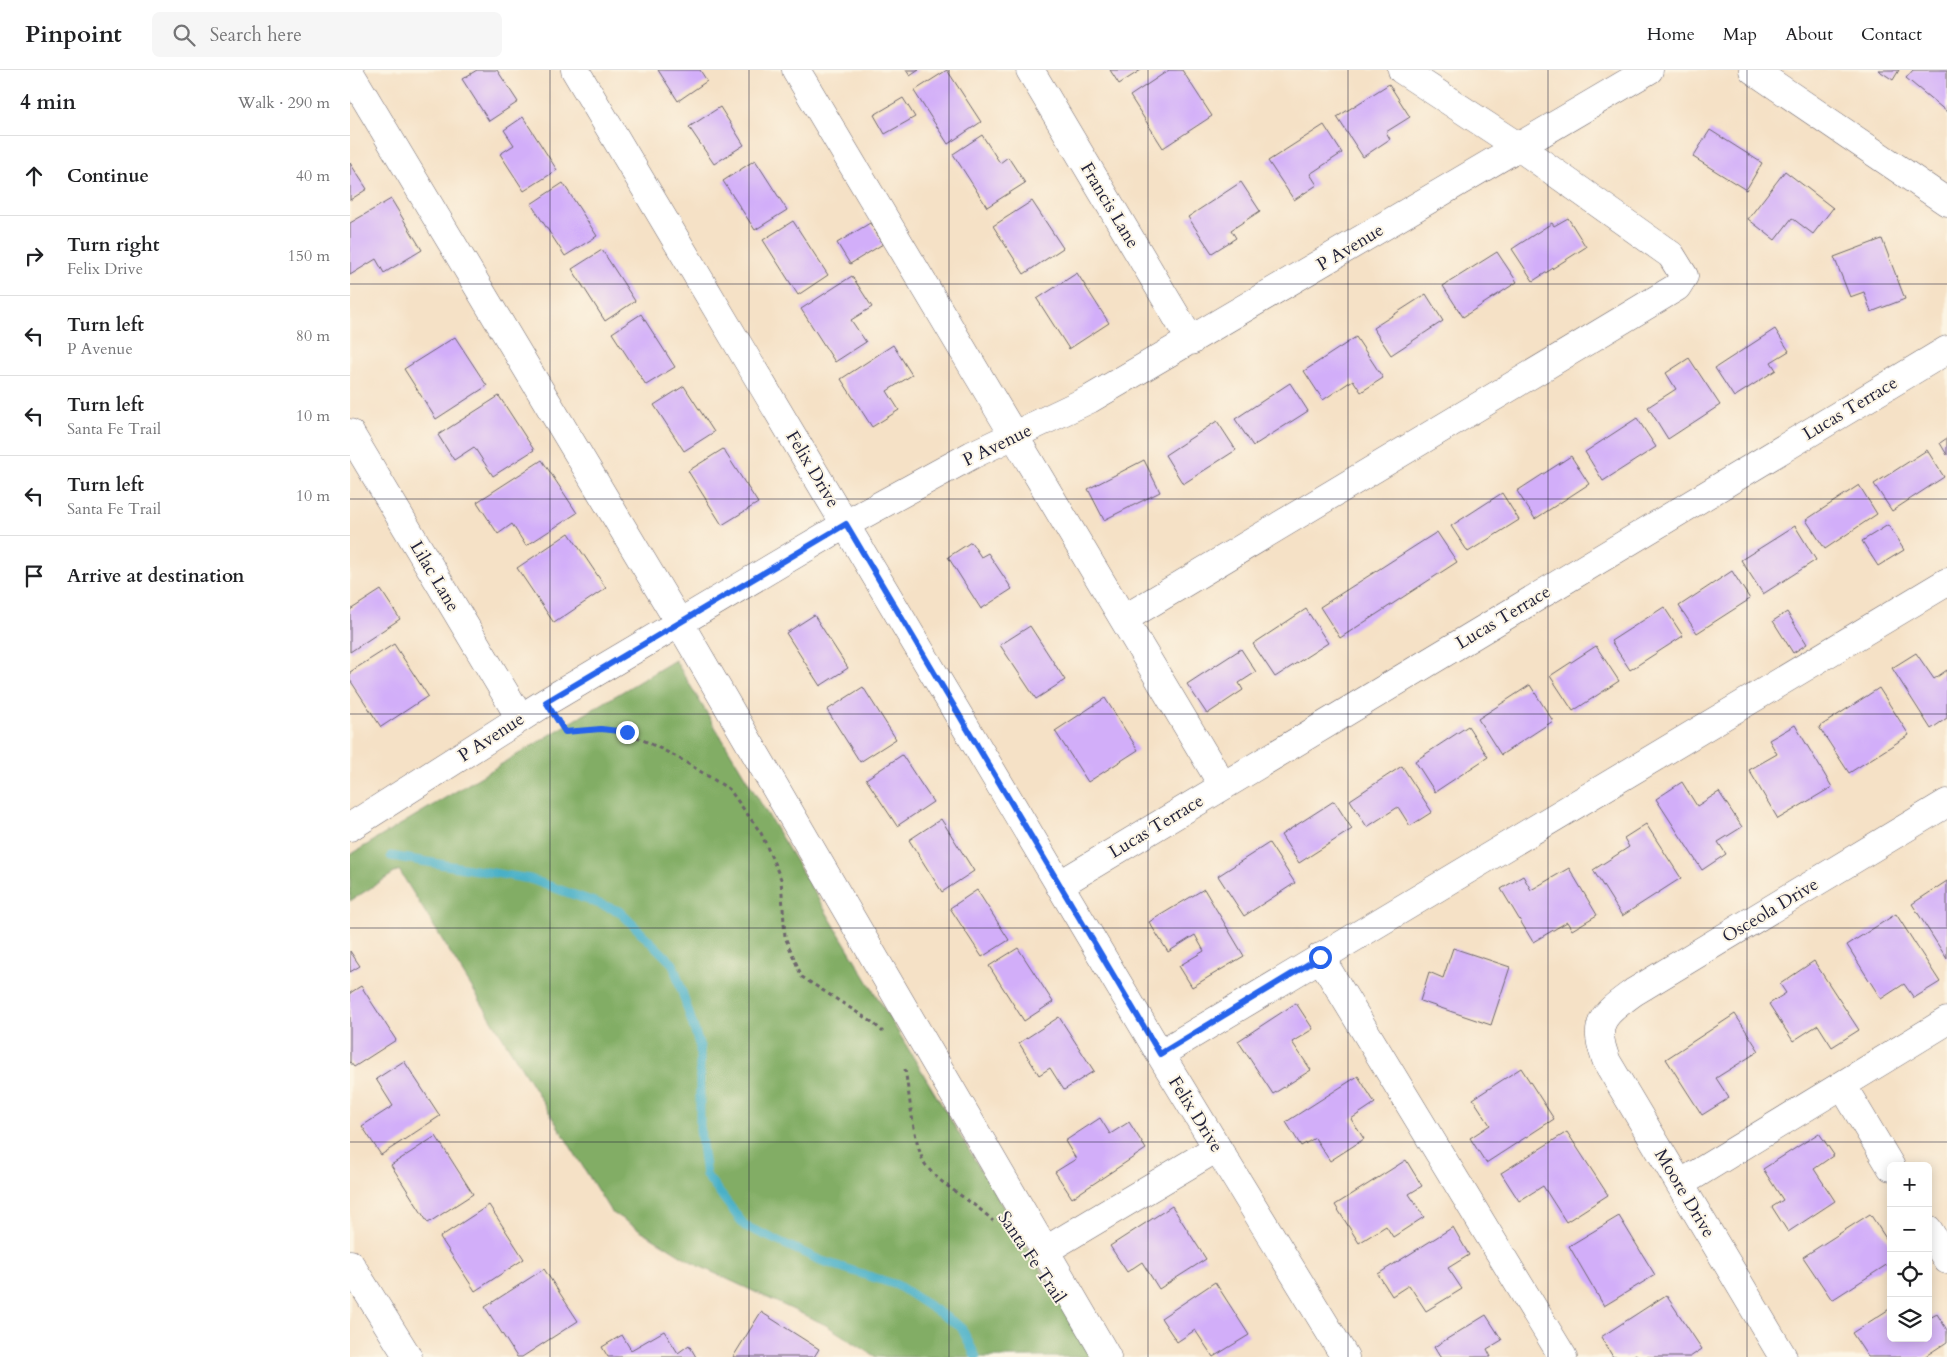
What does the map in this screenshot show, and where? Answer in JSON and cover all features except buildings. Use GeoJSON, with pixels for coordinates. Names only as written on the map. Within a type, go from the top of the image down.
{"type":"FeatureCollection","features":[{"type":"Feature","properties":{"kind":"street","name":"Felix Drive"},"geometry":{"type":"LineString","coordinates":[[575,70],[1160,1054],[1345,1357]]}},
{"type":"Feature","properties":{"kind":"street"},"geometry":{"type":"LineString","coordinates":[[796,70],[1223,786]]}},
{"type":"Feature","properties":{"kind":"street","name":"Francis Lane"},"geometry":{"type":"LineString","coordinates":[[1030,70],[1191,341]]}},
{"type":"Feature","properties":{"kind":"street"},"geometry":{"type":"LineString","coordinates":[[1124,619],[1677,287],[1684,276],[1671,256],[1519,147],[1402,70]]}},
{"type":"Feature","properties":{"kind":"street","name":"P Avenue"},"geometry":{"type":"LineString","coordinates":[[350,827],[546,702],[846,524],[972,455],[1015,437],[1090,398],[1191,341],[1649,70]]}},
{"type":"Feature","properties":{"kind":"street"},"geometry":{"type":"LineString","coordinates":[[1752,70],[1947,202]]}},
{"type":"Feature","properties":{"kind":"street"},"geometry":{"type":"LineString","coordinates":[[350,73],[680,624],[1107,1357]]}},
{"type":"Feature","properties":{"kind":"street","name":"Lucas Terrace"},"geometry":{"type":"LineString","coordinates":[[1059,885],[1947,350]]}},
{"type":"Feature","properties":{"kind":"street","name":"Lilac Lane"},"geometry":{"type":"LineString","coordinates":[[350,433],[520,718]]}},
{"type":"Feature","properties":{"kind":"street"},"geometry":{"type":"LineString","coordinates":[[1160,1054],[1947,582]]}},
{"type":"Feature","properties":{"kind":"street","name":"Osceola Drive"},"geometry":{"type":"LineString","coordinates":[[1600,1025],[1611,1009],[1634,992],[1947,803]]}},
{"type":"Feature","properties":{"kind":"street"},"geometry":{"type":"LineString","coordinates":[[1320,957],[1562,1357]]}},
{"type":"Feature","properties":{"kind":"street"},"geometry":{"type":"LineString","coordinates":[[1680,1184],[1947,1021]]}},
{"type":"Feature","properties":{"kind":"street","name":"Moore Drive"},"geometry":{"type":"LineString","coordinates":[[1600,1025],[1600,1043],[1608,1062],[1783,1357]]}},
{"type":"Feature","properties":{"kind":"street"},"geometry":{"type":"LineString","coordinates":[[1842,1085],[1888,1162]]}},
{"type":"Feature","properties":{"kind":"street"},"geometry":{"type":"LineString","coordinates":[[1046,1250],[1217,1148]]}},
{"type":"Feature","properties":{"kind":"street"},"geometry":{"type":"LineString","coordinates":[[1932,1235],[1947,1260]]}},
{"type":"Feature","properties":{"kind":"street"},"geometry":{"type":"LineString","coordinates":[[350,1264],[408,1357]]}},
{"type":"Feature","properties":{"kind":"path"},"geometry":{"type":"LineString","coordinates":[[546,702],[565,732],[601,729],[627,732],[677,757],[729,789],[761,832],[781,879],[785,937],[802,977],[872,1022],[889,1037]]}},
{"type":"Feature","properties":{"kind":"path","name":"Santa Fe Trail"},"geometry":{"type":"LineString","coordinates":[[905,1064],[919,1145],[925,1163],[939,1177],[980,1208],[998,1228]]}},
{"type":"Feature","properties":{"kind":"green space"},"geometry":{"type":"Polygon","coordinates":[[[675,660],[1093,1357],[876,1357],[826,1325],[697,1265],[611,1212],[399,870],[350,901],[350,855],[675,660]]]}},
{"type":"Feature","properties":{"kind":"waterway"},"geometry":{"type":"LineString","coordinates":[[391,856],[530,879],[619,911],[673,964],[700,1047],[700,1130],[706,1175],[745,1226],[822,1261],[897,1285],[961,1327],[976,1357]]}},
{"type":"Feature","properties":{"kind":"route"},"geometry":{"type":"LineString","coordinates":[[627,732],[601,729],[565,732],[546,702],[846,524],[1160,1054],[1320,957]]}}]}
